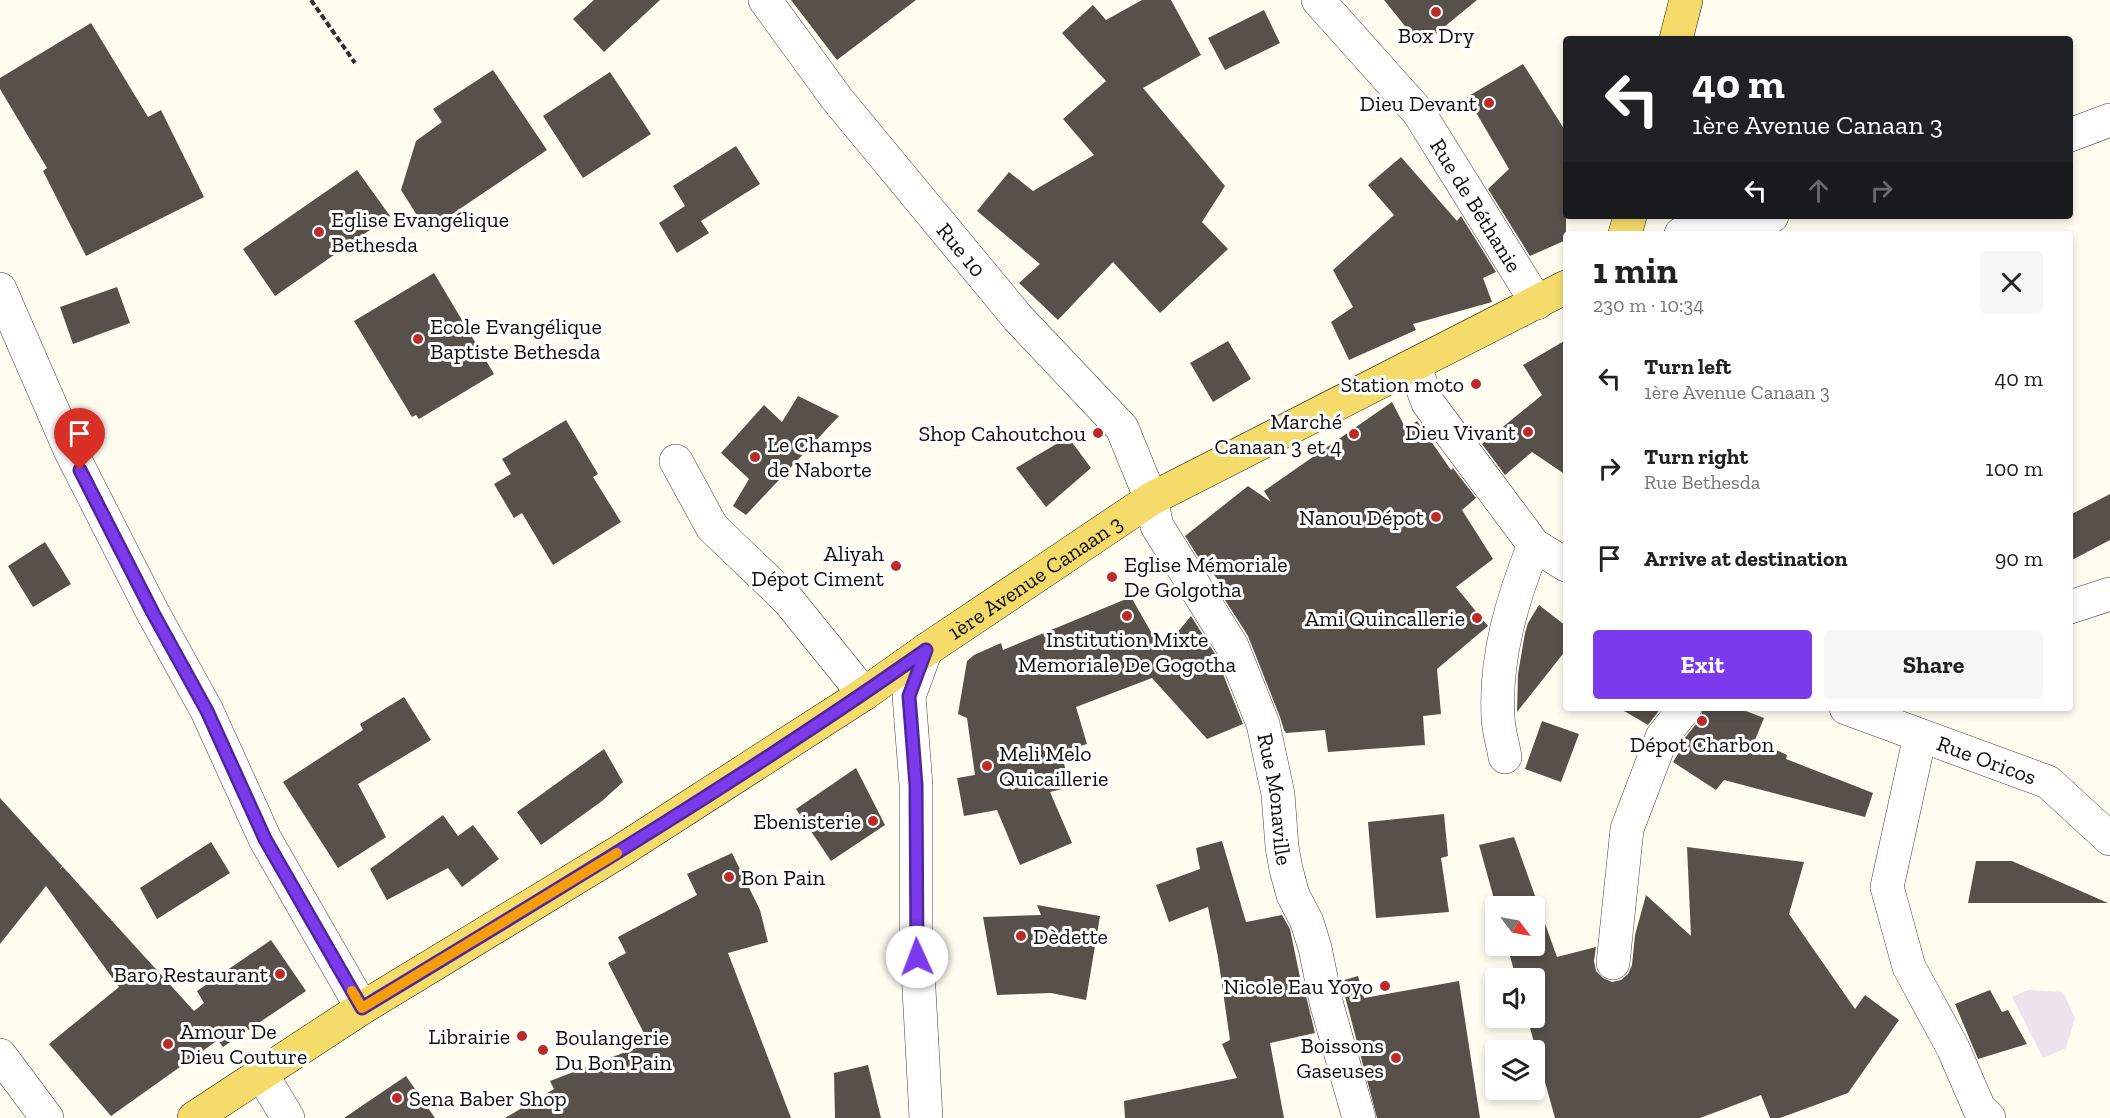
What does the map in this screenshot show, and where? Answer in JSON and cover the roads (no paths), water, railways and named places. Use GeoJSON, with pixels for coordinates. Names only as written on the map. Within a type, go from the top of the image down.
{"type":"FeatureCollection","features":[{"type":"Feature","properties":{"kind":"main road"},"geometry":{"type":"LineString","coordinates":[[1677,36],[1686,0]]}},
{"type":"Feature","properties":{"kind":"main road","name":"1ère Avenue Canaan 3"},"geometry":{"type":"LineString","coordinates":[[194,1118],[362,1008],[622,850],[864,693],[1152,499],[1563,289]]}},
{"type":"Feature","properties":{"kind":"street","name":"Rue 10"},"geometry":{"type":"LineString","coordinates":[[765,0],[837,99],[1018,318],[1122,428],[1152,499]]}},
{"type":"Feature","properties":{"kind":"street","name":"Rue de Béthanie"},"geometry":{"type":"LineString","coordinates":[[1318,0],[1419,113],[1537,303]]}},
{"type":"Feature","properties":{"kind":"street"},"geometry":{"type":"LineString","coordinates":[[2073,134],[2110,120]]}},
{"type":"Feature","properties":{"kind":"street"},"geometry":{"type":"LineString","coordinates":[[1688,231],[1756,219]]}},
{"type":"Feature","properties":{"kind":"street"},"geometry":{"type":"LineString","coordinates":[[0,289],[8,331],[153,613],[207,711],[265,839],[362,1008]]}},
{"type":"Feature","properties":{"kind":"street"},"geometry":{"type":"LineString","coordinates":[[1414,365],[1428,403],[1534,545],[1563,563]]}},
{"type":"Feature","properties":{"kind":"street"},"geometry":{"type":"LineString","coordinates":[[676,460],[712,527],[788,600],[864,693]]}},
{"type":"Feature","properties":{"kind":"street","name":"Rue Monaville"},"geometry":{"type":"LineString","coordinates":[[1152,499],[1157,526],[1232,646],[1263,723],[1278,794],[1281,847],[1286,869],[1293,895],[1307,922],[1326,1002],[1359,1118]]}},
{"type":"Feature","properties":{"kind":"street"},"geometry":{"type":"LineString","coordinates":[[1505,757],[1497,718],[1499,664],[1518,585],[1534,545]]}},
{"type":"Feature","properties":{"kind":"street"},"geometry":{"type":"LineString","coordinates":[[2073,606],[2110,594]]}},
{"type":"Feature","properties":{"kind":"street"},"geometry":{"type":"LineString","coordinates":[[926,650],[909,696],[916,785],[916,934],[926,1118]]}},
{"type":"Feature","properties":{"kind":"street"},"geometry":{"type":"LineString","coordinates":[[1612,963],[1627,829],[1662,737],[1683,711]]}},
{"type":"Feature","properties":{"kind":"street","name":"Rue Oricos"},"geometry":{"type":"LineString","coordinates":[[1854,711],[2048,782],[2110,839]]}},
{"type":"Feature","properties":{"kind":"street"},"geometry":{"type":"LineString","coordinates":[[1920,736],[1887,887],[1909,967],[1953,1048],[1980,1108],[1989,1118]]}},
{"type":"Feature","properties":{"kind":"street"},"geometry":{"type":"LineString","coordinates":[[0,1055],[47,1118]]}},
{"type":"Feature","properties":{"kind":"street"},"geometry":{"type":"LineString","coordinates":[[261,1073],[288,1118]]}},
{"type":"Feature","properties":{"kind":"place","name":"Box Dry"},"geometry":{"type":"Point","coordinates":[1436,12]}},
{"type":"Feature","properties":{"kind":"place","name":"Dieu Devant"},"geometry":{"type":"Point","coordinates":[1489,103]}},
{"type":"Feature","properties":{"kind":"place","name":"Eglise Evangélique Bethesda"},"geometry":{"type":"Point","coordinates":[319,232]}},
{"type":"Feature","properties":{"kind":"place","name":"Ecole Evangélique Baptiste Bethesda"},"geometry":{"type":"Point","coordinates":[418,339]}},
{"type":"Feature","properties":{"kind":"place","name":"Station moto"},"geometry":{"type":"Point","coordinates":[1476,384]}},
{"type":"Feature","properties":{"kind":"place","name":"Dieu Vivant"},"geometry":{"type":"Point","coordinates":[1528,432]}},
{"type":"Feature","properties":{"kind":"place","name":"Shop Cahoutchou"},"geometry":{"type":"Point","coordinates":[1098,433]}},
{"type":"Feature","properties":{"kind":"place","name":"Marché Canaan 3 et 4"},"geometry":{"type":"Point","coordinates":[1354,434]}},
{"type":"Feature","properties":{"kind":"place","name":"Le Champs de Naborte"},"geometry":{"type":"Point","coordinates":[755,457]}},
{"type":"Feature","properties":{"kind":"place","name":"Nanou Dépot"},"geometry":{"type":"Point","coordinates":[1436,517]}},
{"type":"Feature","properties":{"kind":"place","name":"Aliyah Dépot Ciment"},"geometry":{"type":"Point","coordinates":[896,566]}},
{"type":"Feature","properties":{"kind":"place","name":"Eglise Mémoriale De Golgotha"},"geometry":{"type":"Point","coordinates":[1112,577]}},
{"type":"Feature","properties":{"kind":"place","name":"Institution Mixte Memoriale De Gogotha"},"geometry":{"type":"Point","coordinates":[1127,616]}},
{"type":"Feature","properties":{"kind":"place","name":"Ami Quincallerie"},"geometry":{"type":"Point","coordinates":[1477,618]}},
{"type":"Feature","properties":{"kind":"place","name":"Dépot Charbon"},"geometry":{"type":"Point","coordinates":[1702,721]}},
{"type":"Feature","properties":{"kind":"place","name":"Meli Melo Quicaillerie"},"geometry":{"type":"Point","coordinates":[987,766]}},
{"type":"Feature","properties":{"kind":"place","name":"Ebenisterie"},"geometry":{"type":"Point","coordinates":[873,821]}},
{"type":"Feature","properties":{"kind":"place","name":"Bon Pain"},"geometry":{"type":"Point","coordinates":[729,877]}},
{"type":"Feature","properties":{"kind":"place","name":"Dèdette"},"geometry":{"type":"Point","coordinates":[1021,936]}},
{"type":"Feature","properties":{"kind":"place","name":"Baro Restaurant"},"geometry":{"type":"Point","coordinates":[280,974]}},
{"type":"Feature","properties":{"kind":"place","name":"Nicole Eau Yoyo"},"geometry":{"type":"Point","coordinates":[1385,986]}},
{"type":"Feature","properties":{"kind":"place","name":"Librairie"},"geometry":{"type":"Point","coordinates":[522,1036]}},
{"type":"Feature","properties":{"kind":"place","name":"Amour De Dieu Couture"},"geometry":{"type":"Point","coordinates":[168,1044]}},
{"type":"Feature","properties":{"kind":"place","name":"Boulangerie Du Bon Pain"},"geometry":{"type":"Point","coordinates":[543,1050]}},
{"type":"Feature","properties":{"kind":"place","name":"Boissons Gaseuses"},"geometry":{"type":"Point","coordinates":[1396,1058]}},
{"type":"Feature","properties":{"kind":"place","name":"Sena Baber Shop"},"geometry":{"type":"Point","coordinates":[397,1098]}}]}
